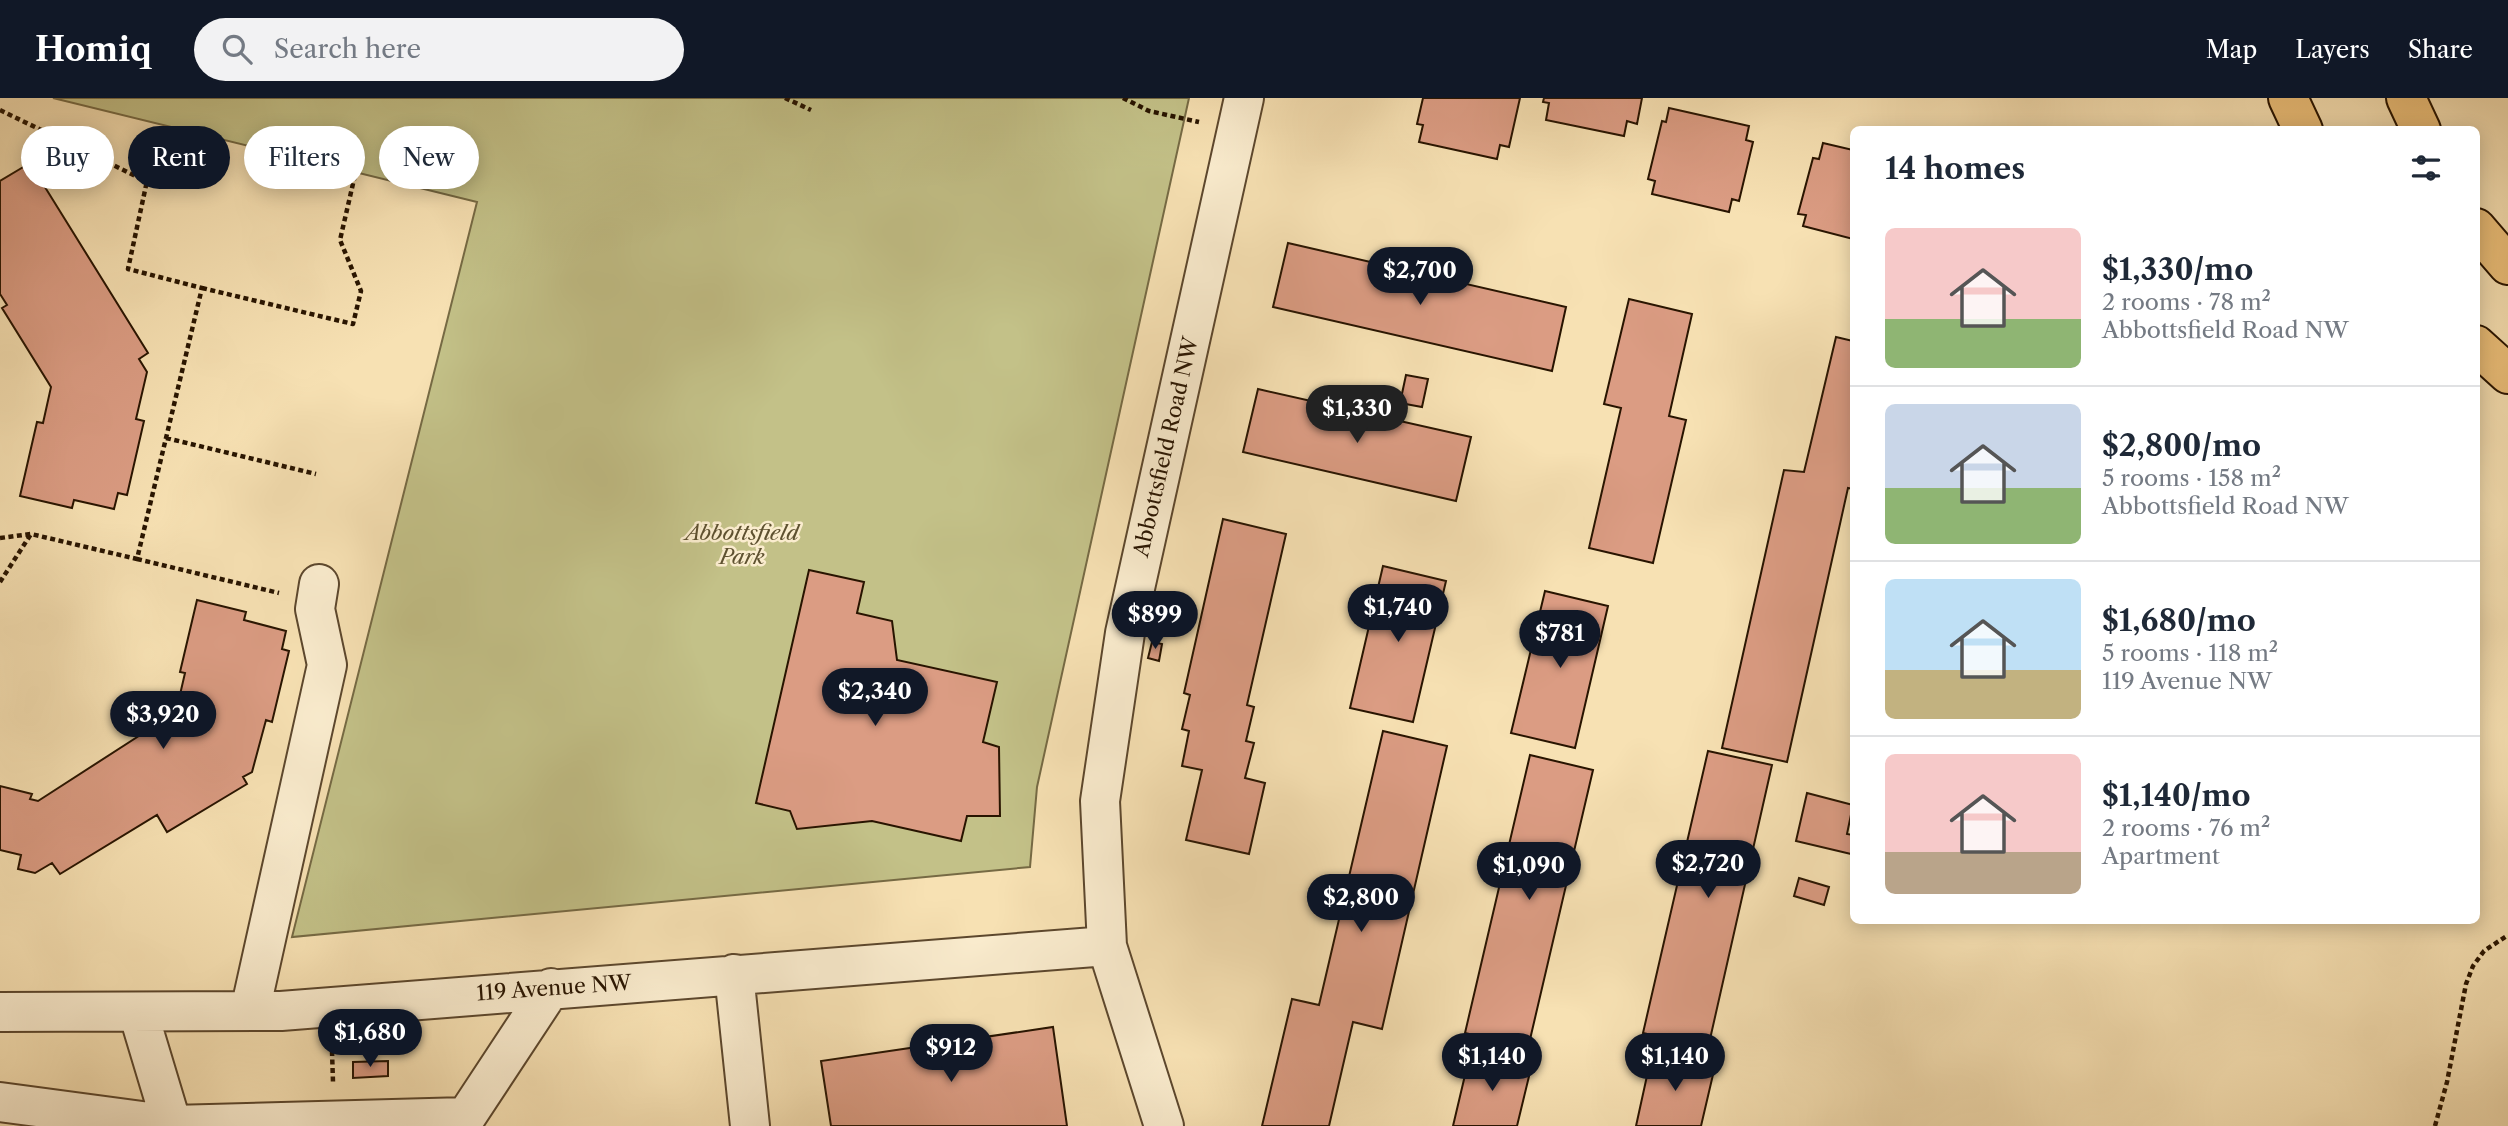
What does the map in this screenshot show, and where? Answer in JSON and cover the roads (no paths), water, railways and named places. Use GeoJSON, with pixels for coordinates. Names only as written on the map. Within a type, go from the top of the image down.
{"type":"FeatureCollection","features":[{"type":"Feature","properties":{"kind":"highway"},"geometry":{"type":"LineString","coordinates":[[2288,98],[2301,126]]}},
{"type":"Feature","properties":{"kind":"highway"},"geometry":{"type":"LineString","coordinates":[[2406,98],[2419,126]]}},
{"type":"Feature","properties":{"kind":"highway"},"geometry":{"type":"LineString","coordinates":[[2480,233],[2508,265]]}},
{"type":"Feature","properties":{"kind":"street","name":"Abbottsfield Road NW"},"geometry":{"type":"LineString","coordinates":[[1164,1126],[1107,946],[1100,802],[1125,633],[1240,114]]}},
{"type":"Feature","properties":{"kind":"street"},"geometry":{"type":"LineString","coordinates":[[250,1011],[327,666],[315,609],[302,589]]}},
{"type":"Feature","properties":{"kind":"street","name":"119 Avenue NW"},"geometry":{"type":"LineString","coordinates":[[0,1012],[281,1011],[1107,946]]}},
{"type":"Feature","properties":{"kind":"street"},"geometry":{"type":"LineString","coordinates":[[734,974],[751,1126]]}},
{"type":"Feature","properties":{"kind":"street"},"geometry":{"type":"LineString","coordinates":[[0,1102],[172,1125],[466,1117],[551,988]]}},
{"type":"Feature","properties":{"kind":"street"},"geometry":{"type":"LineString","coordinates":[[138,1012],[172,1125]]}},
{"type":"Feature","properties":{"kind":"park label","name":"Abbottsfield Park"},"geometry":{"type":"Point","coordinates":[742,545]}}]}
